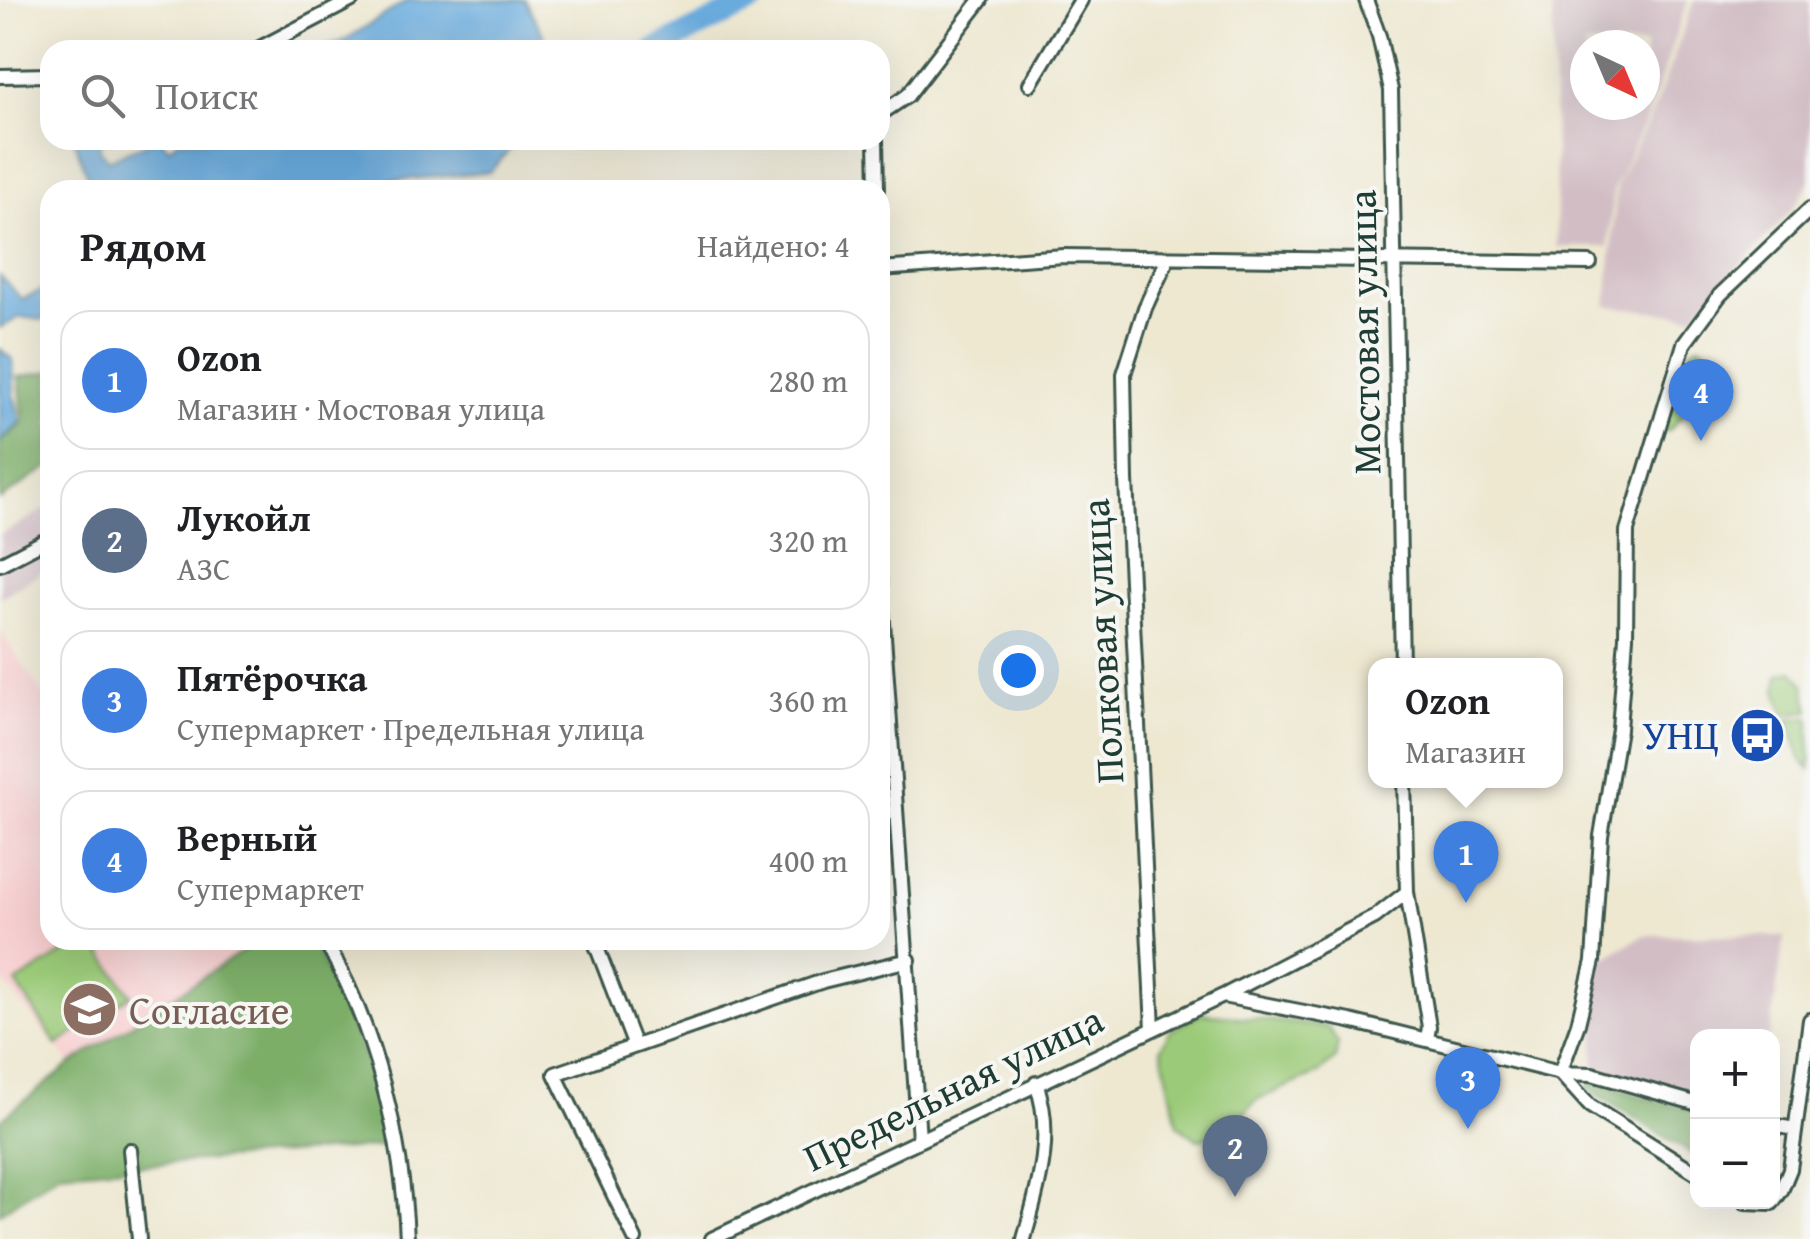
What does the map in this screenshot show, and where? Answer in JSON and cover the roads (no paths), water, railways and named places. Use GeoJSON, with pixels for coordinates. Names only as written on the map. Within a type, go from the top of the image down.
{"type":"FeatureCollection","features":[{"type":"Feature","properties":{"kind":"street"},"geometry":{"type":"LineString","coordinates":[[275,40],[352,0]]}},
{"type":"Feature","properties":{"kind":"street"},"geometry":{"type":"LineString","coordinates":[[890,107],[907,96],[981,0]]}},
{"type":"Feature","properties":{"kind":"street"},"geometry":{"type":"LineString","coordinates":[[1030,84],[1082,0]]}},
{"type":"Feature","properties":{"kind":"street","name":"Мостовая улица"},"geometry":{"type":"LineString","coordinates":[[1366,0],[1380,36],[1390,90],[1402,658]]}},
{"type":"Feature","properties":{"kind":"street"},"geometry":{"type":"LineString","coordinates":[[0,76],[40,75]]}},
{"type":"Feature","properties":{"kind":"street"},"geometry":{"type":"LineString","coordinates":[[876,150],[878,180]]}},
{"type":"Feature","properties":{"kind":"street"},"geometry":{"type":"LineString","coordinates":[[1560,1074],[1578,1024],[1593,960],[1601,836],[1622,692],[1627,531],[1684,344],[1720,295],[1810,209]]}},
{"type":"Feature","properties":{"kind":"street"},"geometry":{"type":"LineString","coordinates":[[890,268],[1064,256],[1590,263]]}},
{"type":"Feature","properties":{"kind":"street","name":"Полковая улица"},"geometry":{"type":"LineString","coordinates":[[1153,1028],[1124,374],[1145,308],[1168,258]]}},
{"type":"Feature","properties":{"kind":"street"},"geometry":{"type":"LineString","coordinates":[[0,564],[40,543]]}},
{"type":"Feature","properties":{"kind":"street"},"geometry":{"type":"LineString","coordinates":[[890,711],[919,1139]]}},
{"type":"Feature","properties":{"kind":"street"},"geometry":{"type":"LineString","coordinates":[[1404,788],[1406,892],[1429,1027],[1427,1039]]}},
{"type":"Feature","properties":{"kind":"street","name":"Предельная улица"},"geometry":{"type":"LineString","coordinates":[[712,1239],[1223,996],[1375,917],[1406,892]]}},
{"type":"Feature","properties":{"kind":"street"},"geometry":{"type":"LineString","coordinates":[[328,950],[378,1060],[387,1092],[407,1239]]}},
{"type":"Feature","properties":{"kind":"street"},"geometry":{"type":"LineString","coordinates":[[598,950],[634,1044]]}},
{"type":"Feature","properties":{"kind":"street"},"geometry":{"type":"LineString","coordinates":[[635,1239],[555,1074],[823,982],[909,960]]}},
{"type":"Feature","properties":{"kind":"street"},"geometry":{"type":"LineString","coordinates":[[1223,996],[1350,1020],[1560,1074],[1592,1074],[1690,1102]]}},
{"type":"Feature","properties":{"kind":"street"},"geometry":{"type":"LineString","coordinates":[[1780,1188],[1790,1170],[1810,1020]]}},
{"type":"Feature","properties":{"kind":"street"},"geometry":{"type":"LineString","coordinates":[[1560,1074],[1590,1106],[1690,1169]]}},
{"type":"Feature","properties":{"kind":"street"},"geometry":{"type":"LineString","coordinates":[[1024,1239],[1045,1153],[1043,1101],[1036,1084]]}},
{"type":"Feature","properties":{"kind":"street"},"geometry":{"type":"LineString","coordinates":[[1780,1126],[1795,1129]]}},
{"type":"Feature","properties":{"kind":"street"},"geometry":{"type":"LineString","coordinates":[[130,1150],[139,1239]]}},
{"type":"Feature","properties":{"kind":"water"},"geometry":{"type":"Polygon","coordinates":[[[408,0],[525,0],[546,40],[345,40],[408,0]]]}},
{"type":"Feature","properties":{"kind":"water"},"geometry":{"type":"Polygon","coordinates":[[[78,150],[100,150],[109,160],[132,150],[509,150],[490,172],[398,180],[88,180],[78,150]]]}},
{"type":"Feature","properties":{"kind":"water"},"geometry":{"type":"Polygon","coordinates":[[[0,276],[22,299],[40,291],[40,320],[20,317],[0,328],[0,276]]]}},
{"type":"Feature","properties":{"kind":"water"},"geometry":{"type":"Polygon","coordinates":[[[0,349],[13,360],[14,395],[21,422],[0,442],[0,349]]]}},
{"type":"Feature","properties":{"kind":"waterway"},"geometry":{"type":"LineString","coordinates":[[674,40],[756,0]]}},
{"type":"Feature","properties":{"kind":"place","name":"Верный"},"geometry":{"type":"Point","coordinates":[1701,441]}},
{"type":"Feature","properties":{"kind":"place","name":"УНЦ"},"geometry":{"type":"Point","coordinates":[1758,735]}},
{"type":"Feature","properties":{"kind":"place","name":"Ozon"},"geometry":{"type":"Point","coordinates":[1466,903]}},
{"type":"Feature","properties":{"kind":"place","name":"Согласие"},"geometry":{"type":"Point","coordinates":[90,1010]}},
{"type":"Feature","properties":{"kind":"place","name":"Пятёрочка"},"geometry":{"type":"Point","coordinates":[1468,1129]}},
{"type":"Feature","properties":{"kind":"place","name":"Лукойл"},"geometry":{"type":"Point","coordinates":[1235,1197]}}]}
